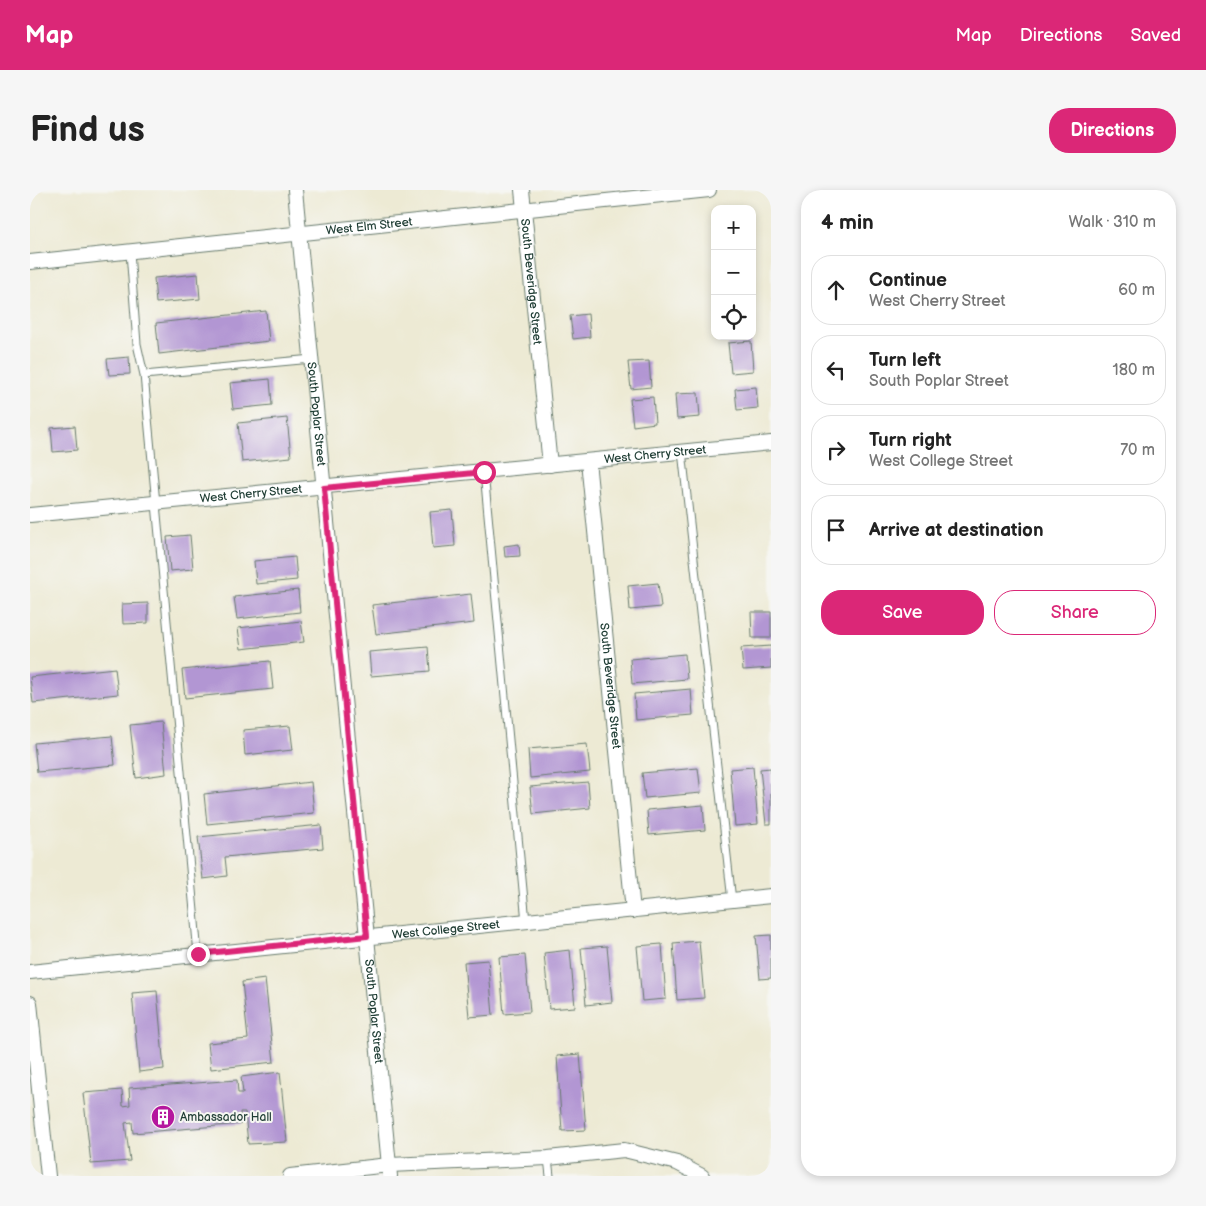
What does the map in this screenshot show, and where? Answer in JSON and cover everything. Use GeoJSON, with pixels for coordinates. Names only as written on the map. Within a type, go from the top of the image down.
{"type":"FeatureCollection","features":[{"type":"Feature","properties":{"kind":"street","name":"South Poplar Street"},"geometry":{"type":"LineString","coordinates":[[295,190],[390,1170]]}},
{"type":"Feature","properties":{"kind":"street","name":"South Beveridge Street"},"geometry":{"type":"LineString","coordinates":[[522,190],[550,464]]}},
{"type":"Feature","properties":{"kind":"street","name":"West Elm Street"},"geometry":{"type":"LineString","coordinates":[[30,262],[709,190]]}},
{"type":"Feature","properties":{"kind":"street","name":"West Cherry Street"},"geometry":{"type":"LineString","coordinates":[[30,515],[155,502],[324,488],[771,443]]}},
{"type":"Feature","properties":{"kind":"street","name":"South Beveridge Street"},"geometry":{"type":"LineString","coordinates":[[588,461],[633,911]]}},
{"type":"Feature","properties":{"kind":"street","name":"West College Street"},"geometry":{"type":"LineString","coordinates":[[30,972],[771,896]]}},
{"type":"Feature","properties":{"kind":"street"},"geometry":{"type":"LineString","coordinates":[[30,1003],[48,1176]]}},
{"type":"Feature","properties":{"kind":"street"},"geometry":{"type":"LineString","coordinates":[[290,1176],[548,1158],[624,1150],[677,1163],[702,1176]]}},
{"type":"Feature","properties":{"kind":"lane"},"geometry":{"type":"LineString","coordinates":[[130,252],[137,344],[144,375],[198,954]]}},
{"type":"Feature","properties":{"kind":"lane"},"geometry":{"type":"LineString","coordinates":[[144,375],[312,359]]}},
{"type":"Feature","properties":{"kind":"lane"},"geometry":{"type":"LineString","coordinates":[[682,451],[732,901]]}},
{"type":"Feature","properties":{"kind":"lane"},"geometry":{"type":"LineString","coordinates":[[484,472],[526,922]]}},
{"type":"Feature","properties":{"kind":"lane"},"geometry":{"type":"LineString","coordinates":[[548,1158],[550,1176]]}},
{"type":"Feature","properties":{"kind":"building"},"geometry":{"type":"Polygon","coordinates":[[[198,274],[200,299],[156,303],[154,278],[198,274]]]}},
{"type":"Feature","properties":{"kind":"building"},"geometry":{"type":"Polygon","coordinates":[[[266,311],[269,341],[159,354],[156,323],[266,311]]]}},
{"type":"Feature","properties":{"kind":"building"},"geometry":{"type":"Polygon","coordinates":[[[588,314],[590,337],[573,339],[570,316],[588,314]]]}},
{"type":"Feature","properties":{"kind":"building"},"geometry":{"type":"Polygon","coordinates":[[[751,341],[753,371],[731,373],[728,343],[751,341]]]}},
{"type":"Feature","properties":{"kind":"building"},"geometry":{"type":"Polygon","coordinates":[[[129,357],[130,374],[109,375],[107,359],[129,357]]]}},
{"type":"Feature","properties":{"kind":"building"},"geometry":{"type":"Polygon","coordinates":[[[649,361],[651,387],[631,389],[628,362],[649,361]]]}},
{"type":"Feature","properties":{"kind":"building"},"geometry":{"type":"Polygon","coordinates":[[[270,379],[272,405],[233,409],[230,383],[270,379]]]}},
{"type":"Feature","properties":{"kind":"building"},"geometry":{"type":"Polygon","coordinates":[[[756,387],[758,408],[737,410],[735,389],[756,387]]]}},
{"type":"Feature","properties":{"kind":"building"},"geometry":{"type":"Polygon","coordinates":[[[698,393],[700,417],[677,419],[675,394],[698,393]]]}},
{"type":"Feature","properties":{"kind":"building"},"geometry":{"type":"Polygon","coordinates":[[[653,397],[655,423],[633,426],[630,399],[653,397]]]}},
{"type":"Feature","properties":{"kind":"building"},"geometry":{"type":"Polygon","coordinates":[[[287,418],[291,457],[242,462],[238,423],[287,418]]]}},
{"type":"Feature","properties":{"kind":"building"},"geometry":{"type":"Polygon","coordinates":[[[75,426],[77,450],[53,452],[51,428],[75,426]]]}},
{"type":"Feature","properties":{"kind":"building"},"geometry":{"type":"Polygon","coordinates":[[[452,510],[455,546],[433,548],[430,512],[452,510]]]}},
{"type":"Feature","properties":{"kind":"building"},"geometry":{"type":"Polygon","coordinates":[[[190,535],[193,569],[170,571],[167,537],[190,535]]]}},
{"type":"Feature","properties":{"kind":"building"},"geometry":{"type":"Polygon","coordinates":[[[519,544],[520,556],[505,557],[504,546],[519,544]]]}},
{"type":"Feature","properties":{"kind":"building"},"geometry":{"type":"Polygon","coordinates":[[[295,557],[297,580],[256,584],[254,561],[295,557]]]}},
{"type":"Feature","properties":{"kind":"building"},"geometry":{"type":"Polygon","coordinates":[[[658,583],[661,607],[630,610],[628,586],[658,583]]]}},
{"type":"Feature","properties":{"kind":"building"},"geometry":{"type":"Polygon","coordinates":[[[298,590],[300,612],[237,619],[234,597],[298,590]]]}},
{"type":"Feature","properties":{"kind":"building"},"geometry":{"type":"Polygon","coordinates":[[[471,594],[474,623],[376,634],[372,605],[471,594]]]}},
{"type":"Feature","properties":{"kind":"building"},"geometry":{"type":"Polygon","coordinates":[[[148,603],[148,623],[123,624],[122,604],[148,603]]]}},
{"type":"Feature","properties":{"kind":"building"},"geometry":{"type":"Polygon","coordinates":[[[751,612],[771,612],[771,638],[752,638],[751,612]]]}},
{"type":"Feature","properties":{"kind":"building"},"geometry":{"type":"Polygon","coordinates":[[[301,621],[304,642],[241,649],[238,628],[301,621]]]}},
{"type":"Feature","properties":{"kind":"building"},"geometry":{"type":"Polygon","coordinates":[[[771,646],[771,668],[743,670],[741,648],[771,646]]]}},
{"type":"Feature","properties":{"kind":"building"},"geometry":{"type":"Polygon","coordinates":[[[428,647],[430,671],[371,676],[369,652],[428,647]]]}},
{"type":"Feature","properties":{"kind":"building"},"geometry":{"type":"Polygon","coordinates":[[[685,654],[687,679],[632,684],[630,659],[685,654]]]}},
{"type":"Feature","properties":{"kind":"building"},"geometry":{"type":"Polygon","coordinates":[[[270,661],[273,689],[185,698],[182,670],[270,661]]]}},
{"type":"Feature","properties":{"kind":"building"},"geometry":{"type":"Polygon","coordinates":[[[115,668],[118,694],[33,703],[30,677],[115,668]]]}},
{"type":"Feature","properties":{"kind":"building"},"geometry":{"type":"Polygon","coordinates":[[[691,689],[693,715],[636,720],[634,694],[691,689]]]}},
{"type":"Feature","properties":{"kind":"building"},"geometry":{"type":"Polygon","coordinates":[[[161,722],[166,774],[136,778],[130,725],[161,722]]]}},
{"type":"Feature","properties":{"kind":"building"},"geometry":{"type":"Polygon","coordinates":[[[290,726],[293,750],[245,755],[243,730],[290,726]]]}},
{"type":"Feature","properties":{"kind":"building"},"geometry":{"type":"Polygon","coordinates":[[[112,736],[115,765],[37,772],[34,743],[112,736]]]}},
{"type":"Feature","properties":{"kind":"building"},"geometry":{"type":"Polygon","coordinates":[[[587,744],[590,772],[530,778],[528,749],[587,744]]]}},
{"type":"Feature","properties":{"kind":"building"},"geometry":{"type":"Polygon","coordinates":[[[753,767],[758,824],[735,826],[730,769],[753,767]]]}},
{"type":"Feature","properties":{"kind":"building"},"geometry":{"type":"Polygon","coordinates":[[[698,768],[701,793],[645,798],[642,773],[698,768]]]}},
{"type":"Feature","properties":{"kind":"building"},"geometry":{"type":"Polygon","coordinates":[[[771,768],[771,824],[766,824],[760,769],[771,768]]]}},
{"type":"Feature","properties":{"kind":"building"},"geometry":{"type":"Polygon","coordinates":[[[311,782],[314,813],[207,824],[204,794],[311,782]]]}},
{"type":"Feature","properties":{"kind":"building"},"geometry":{"type":"Polygon","coordinates":[[[588,782],[590,808],[533,814],[530,787],[588,782]]]}},
{"type":"Feature","properties":{"kind":"building"},"geometry":{"type":"Polygon","coordinates":[[[703,805],[705,830],[649,835],[647,810],[703,805]]]}},
{"type":"Feature","properties":{"kind":"building"},"geometry":{"type":"Polygon","coordinates":[[[321,825],[323,848],[225,857],[227,876],[203,879],[198,837],[321,825]]]}},
{"type":"Feature","properties":{"kind":"building"},"geometry":{"type":"Polygon","coordinates":[[[771,935],[771,978],[760,979],[756,936],[771,935]]]}},
{"type":"Feature","properties":{"kind":"building"},"geometry":{"type":"Polygon","coordinates":[[[699,941],[704,998],[677,1000],[673,943],[699,941]]]}},
{"type":"Feature","properties":{"kind":"building"},"geometry":{"type":"Polygon","coordinates":[[[662,944],[666,999],[642,1001],[637,946],[662,944]]]}},
{"type":"Feature","properties":{"kind":"building"},"geometry":{"type":"Polygon","coordinates":[[[607,946],[612,1002],[586,1005],[581,948],[607,946]]]}},
{"type":"Feature","properties":{"kind":"building"},"geometry":{"type":"Polygon","coordinates":[[[570,950],[575,1007],[549,1009],[544,953],[570,950]]]}},
{"type":"Feature","properties":{"kind":"building"},"geometry":{"type":"Polygon","coordinates":[[[525,955],[530,1012],[504,1014],[499,957],[525,955]]]}},
{"type":"Feature","properties":{"kind":"building"},"geometry":{"type":"Polygon","coordinates":[[[488,960],[493,1015],[469,1017],[464,962],[488,960]]]}},
{"type":"Feature","properties":{"kind":"building"},"geometry":{"type":"Polygon","coordinates":[[[265,979],[274,1062],[211,1069],[208,1043],[248,1039],[242,982],[265,979]]]}},
{"type":"Feature","properties":{"kind":"building"},"geometry":{"type":"Polygon","coordinates":[[[157,991],[164,1069],[139,1072],[132,993],[157,991]]]}},
{"type":"Feature","properties":{"kind":"building"},"geometry":{"type":"Polygon","coordinates":[[[580,1054],[586,1130],[562,1131],[557,1056],[580,1054]]]}},
{"type":"Feature","properties":{"kind":"building","name":"Ambassador Hall"},"geometry":{"type":"Polygon","coordinates":[[[280,1072],[287,1142],[248,1144],[245,1112],[240,1112],[241,1124],[133,1133],[132,1122],[125,1123],[130,1161],[91,1164],[83,1093],[122,1090],[123,1106],[130,1105],[129,1088],[237,1080],[238,1093],[243,1093],[241,1077],[280,1072]]]}},
{"type":"Feature","properties":{"kind":"place","name":"Ambassador Hall"},"geometry":{"type":"Point","coordinates":[163,1117]}},
{"type":"Feature","properties":{"kind":"route"},"geometry":{"type":"LineString","coordinates":[[198,954],[367,936],[324,488],[484,472]]}}]}
